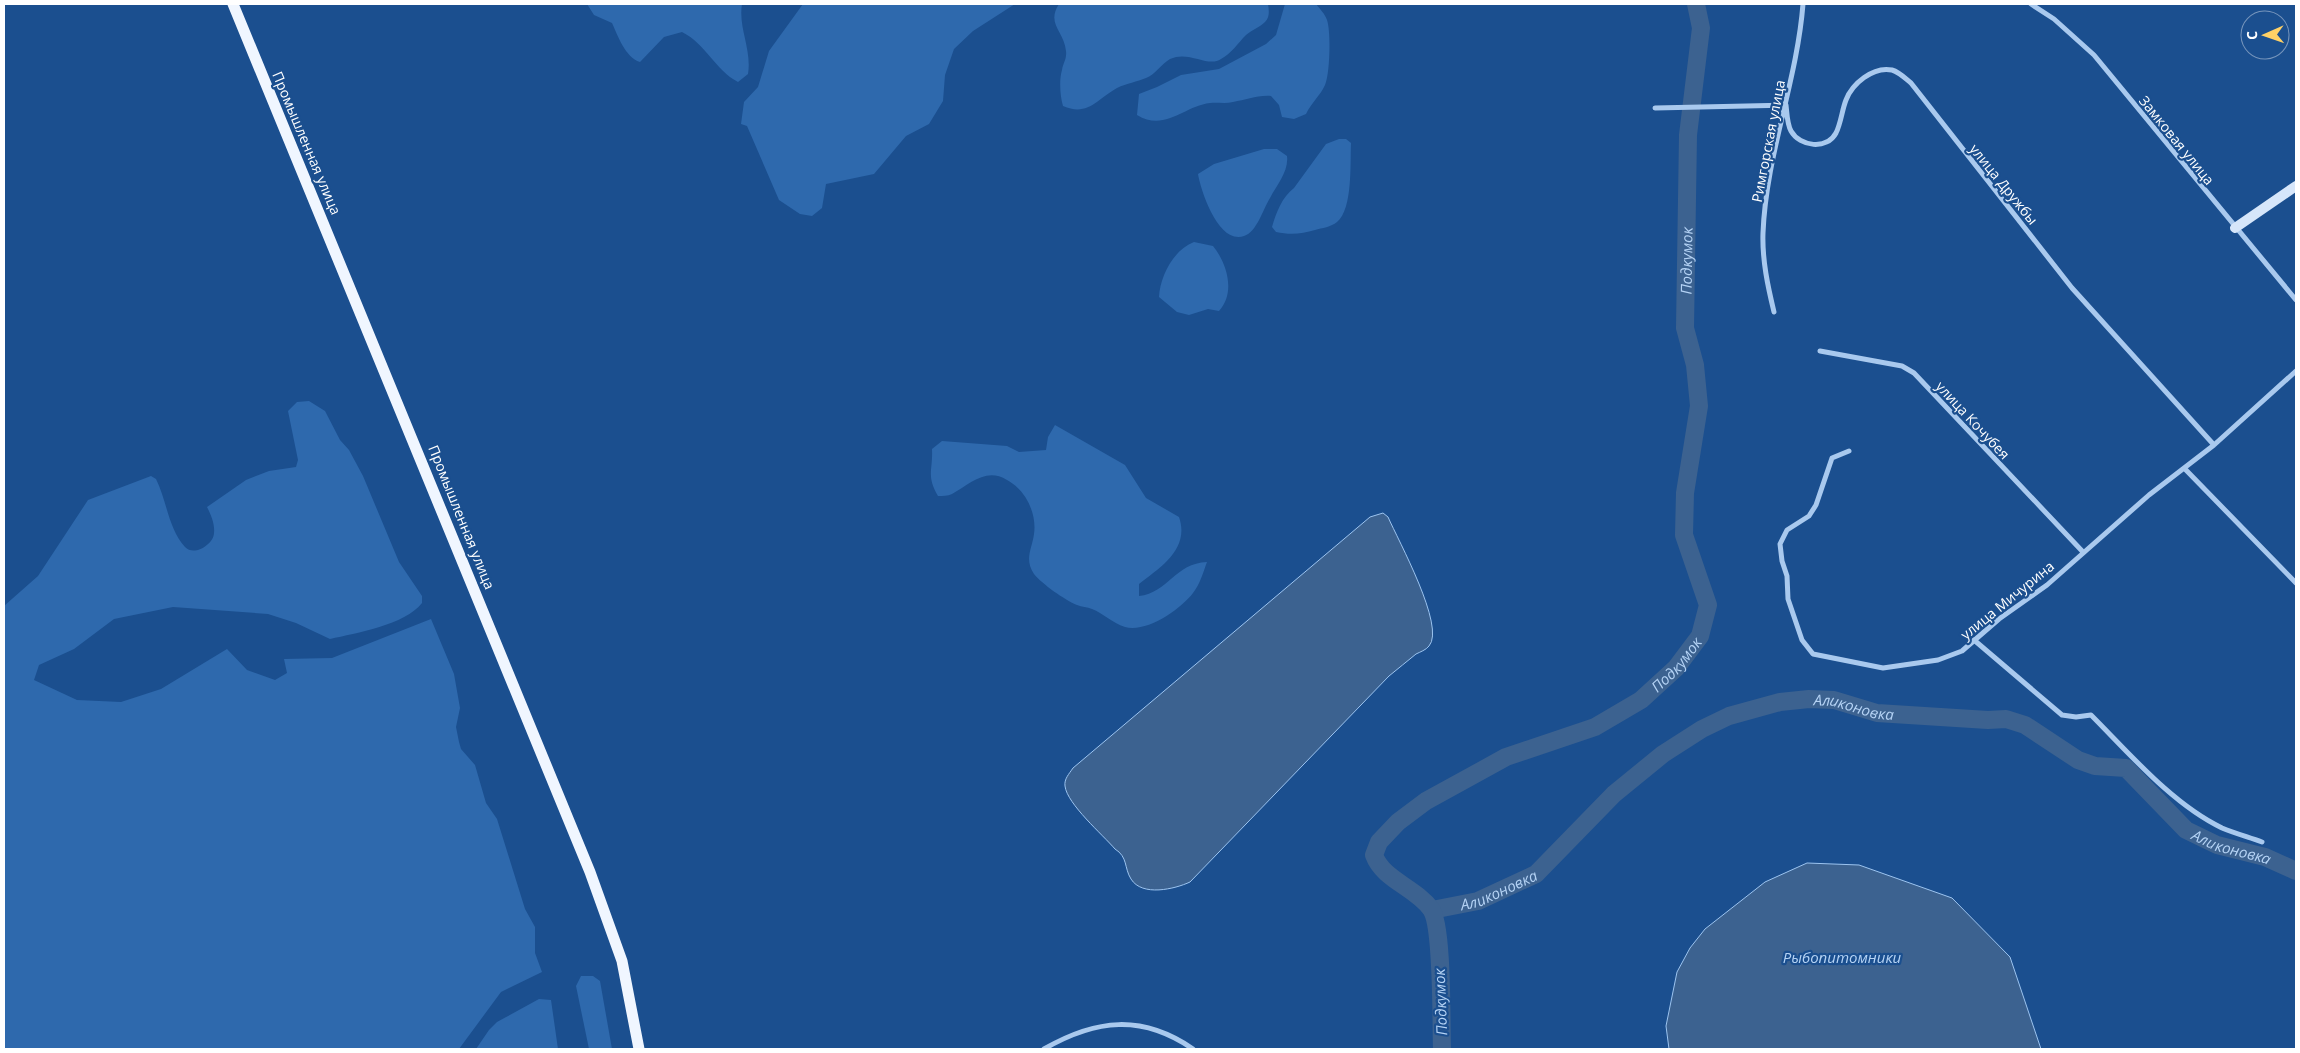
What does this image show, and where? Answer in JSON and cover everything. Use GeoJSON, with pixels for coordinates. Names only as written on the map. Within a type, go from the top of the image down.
{"type":"FeatureCollection","features":[{"type":"Feature","properties":{"kind":"main road","name":"Промышленная улица"},"geometry":{"type":"LineString","coordinates":[[233,4],[590,872],[622,961],[640,1049]]}},
{"type":"Feature","properties":{"kind":"street","name":"Римгорская улица"},"geometry":{"type":"LineString","coordinates":[[1774,312],[1766,279],[1763,234],[1776,143],[1786,105],[1801,27],[1803,4]]}},
{"type":"Feature","properties":{"kind":"street","name":"Замковая улица"},"geometry":{"type":"LineString","coordinates":[[2031,4],[2054,19],[2094,55],[2296,300]]}},
{"type":"Feature","properties":{"kind":"street","name":"улица Дружбы"},"geometry":{"type":"LineString","coordinates":[[1786,105],[1790,130],[1800,142],[1812,145],[1827,142],[1836,134],[1846,99],[1853,86],[1864,77],[1877,72],[1890,70],[1901,74],[1911,83],[2072,288],[2214,445]]}},
{"type":"Feature","properties":{"kind":"street"},"geometry":{"type":"LineString","coordinates":[[1655,108],[1786,105]]}},
{"type":"Feature","properties":{"kind":"street"},"geometry":{"type":"LineString","coordinates":[[2235,228],[2296,186]]}},
{"type":"Feature","properties":{"kind":"street","name":"улица Кочубея"},"geometry":{"type":"LineString","coordinates":[[1820,351],[1902,366],[1914,374],[2083,552]]}},
{"type":"Feature","properties":{"kind":"street","name":"улица Мичурина"},"geometry":{"type":"LineString","coordinates":[[1848,451],[1832,458],[1816,505],[1809,516],[1786,530],[1780,544],[1782,561],[1787,576],[1788,599],[1802,640],[1814,654],[1883,668],[1938,660],[1962,651],[1999,619],[2047,585],[2083,552],[2214,445],[2296,371]]}},
{"type":"Feature","properties":{"kind":"street"},"geometry":{"type":"LineString","coordinates":[[2184,468],[2296,583]]}},
{"type":"Feature","properties":{"kind":"street"},"geometry":{"type":"LineString","coordinates":[[1974,640],[2062,715],[2076,717],[2090,715],[2161,785],[2202,816],[2221,827],[2262,842]]}},
{"type":"Feature","properties":{"kind":"street"},"geometry":{"type":"LineString","coordinates":[[1044,1049],[1067,1036],[1094,1026],[1112,1024],[1137,1025],[1157,1030],[1178,1039],[1192,1049]]}},
{"type":"Feature","properties":{"kind":"shaded area"},"geometry":{"type":"Polygon","coordinates":[[[587,4],[742,4],[742,22],[749,65],[748,74],[738,82],[730,77],[698,43],[682,32],[664,37],[640,62],[626,51],[612,23],[594,15],[587,4]]]}},
{"type":"Feature","properties":{"kind":"shaded area"},"geometry":{"type":"Polygon","coordinates":[[[803,4],[1015,4],[973,31],[954,49],[945,75],[943,101],[929,124],[906,136],[874,174],[826,184],[822,208],[812,216],[800,214],[779,200],[747,126],[741,124],[744,102],[758,87],[769,51],[803,4]]]}},
{"type":"Feature","properties":{"kind":"shaded area"},"geometry":{"type":"Polygon","coordinates":[[[1059,4],[1268,4],[1269,13],[1265,22],[1246,35],[1221,59],[1210,62],[1184,56],[1170,59],[1149,77],[1117,88],[1086,108],[1072,109],[1063,106],[1060,88],[1060,78],[1066,54],[1065,44],[1054,17],[1059,4]]]}},
{"type":"Feature","properties":{"kind":"shaded area"},"geometry":{"type":"Polygon","coordinates":[[[1285,4],[1316,4],[1327,20],[1329,52],[1327,80],[1306,114],[1294,119],[1282,117],[1279,105],[1271,96],[1266,96],[1230,103],[1201,105],[1157,121],[1137,115],[1139,94],[1181,75],[1219,69],[1266,44],[1276,35],[1285,4]]]}},
{"type":"Feature","properties":{"kind":"shaded area"},"geometry":{"type":"Polygon","coordinates":[[[1339,139],[1346,139],[1351,143],[1350,185],[1346,207],[1342,216],[1332,225],[1310,231],[1291,234],[1276,232],[1272,227],[1283,201],[1326,144],[1339,139]]]}},
{"type":"Feature","properties":{"kind":"shaded area"},"geometry":{"type":"Polygon","coordinates":[[[1264,149],[1277,149],[1287,156],[1286,167],[1282,178],[1253,230],[1244,236],[1235,237],[1227,233],[1219,225],[1213,215],[1207,204],[1198,174],[1214,164],[1264,149]]]}},
{"type":"Feature","properties":{"kind":"shaded area"},"geometry":{"type":"Polygon","coordinates":[[[1194,242],[1213,246],[1226,269],[1228,278],[1227,296],[1219,311],[1208,309],[1189,315],[1177,312],[1159,297],[1162,281],[1169,265],[1180,251],[1194,242]]]}},
{"type":"Feature","properties":{"kind":"shaded area"},"geometry":{"type":"Polygon","coordinates":[[[309,401],[325,411],[340,440],[349,450],[363,476],[399,562],[422,596],[422,603],[414,611],[392,622],[366,631],[330,639],[296,623],[268,614],[173,607],[114,619],[74,649],[39,665],[34,680],[77,700],[121,702],[161,689],[227,649],[247,670],[275,680],[287,673],[284,659],[332,658],[431,619],[454,674],[460,708],[456,727],[461,749],[475,765],[486,803],[497,819],[525,909],[535,927],[535,953],[542,972],[501,992],[459,1049],[4,1049],[4,606],[38,576],[88,500],[151,476],[156,479],[179,540],[189,550],[193,551],[203,548],[211,541],[214,533],[213,523],[207,507],[246,480],[269,471],[296,467],[298,460],[288,411],[297,402],[309,401]]]}},
{"type":"Feature","properties":{"kind":"shaded area"},"geometry":{"type":"Polygon","coordinates":[[[1055,425],[1125,465],[1146,498],[1179,517],[1181,528],[1177,548],[1164,564],[1139,584],[1139,596],[1157,590],[1187,567],[1207,562],[1193,593],[1180,606],[1162,619],[1143,627],[1125,627],[1090,608],[1072,603],[1042,582],[1031,569],[1029,559],[1034,534],[1032,511],[1025,496],[1014,484],[1007,480],[999,476],[985,476],[947,496],[938,496],[934,489],[931,478],[932,449],[942,441],[1007,446],[1019,452],[1046,450],[1048,437],[1055,425]]]}},
{"type":"Feature","properties":{"kind":"shaded area"},"geometry":{"type":"Polygon","coordinates":[[[581,976],[593,976],[600,981],[612,1049],[589,1049],[576,986],[581,976]]]}},
{"type":"Feature","properties":{"kind":"shaded area"},"geometry":{"type":"Polygon","coordinates":[[[539,999],[551,1000],[558,1049],[476,1049],[497,1022],[539,999]]]}},
{"type":"Feature","properties":{"kind":"water"},"geometry":{"type":"Polygon","coordinates":[[[1383,513],[1388,517],[1410,563],[1426,603],[1433,636],[1429,646],[1389,676],[1190,882],[1159,890],[1151,890],[1136,885],[1131,879],[1124,859],[1119,852],[1086,819],[1067,793],[1065,781],[1068,774],[1370,517],[1383,513]]]}},
{"type":"Feature","properties":{"kind":"water","name":"Рыбопитомники"},"geometry":{"type":"Polygon","coordinates":[[[1807,863],[1859,865],[1952,898],[2010,957],[2041,1049],[1669,1049],[1666,1026],[1677,972],[1690,948],[1705,929],[1765,882],[1807,863]]]}},
{"type":"Feature","properties":{"kind":"waterway","name":"Подкумок"},"geometry":{"type":"LineString","coordinates":[[1442,1049],[1438,935],[1435,919],[1431,909],[1424,901],[1384,871],[1378,864],[1374,855],[1379,842],[1398,822],[1426,801],[1506,757],[1595,727],[1641,700],[1676,668],[1700,636],[1708,605],[1684,535],[1685,493],[1699,406],[1695,365],[1685,328],[1688,135],[1701,28],[1696,4]]}},
{"type":"Feature","properties":{"kind":"waterway","name":"Аликоновка"},"geometry":{"type":"LineString","coordinates":[[1432,910],[1478,901],[1536,874],[1614,794],[1663,754],[1702,729],[1729,716],[1780,702],[1809,699],[1834,700],[1877,713],[1988,720],[2006,719],[2025,725],[2078,760],[2095,766],[2126,768],[2186,830],[2217,845],[2265,857],[2296,871]]}}]}
